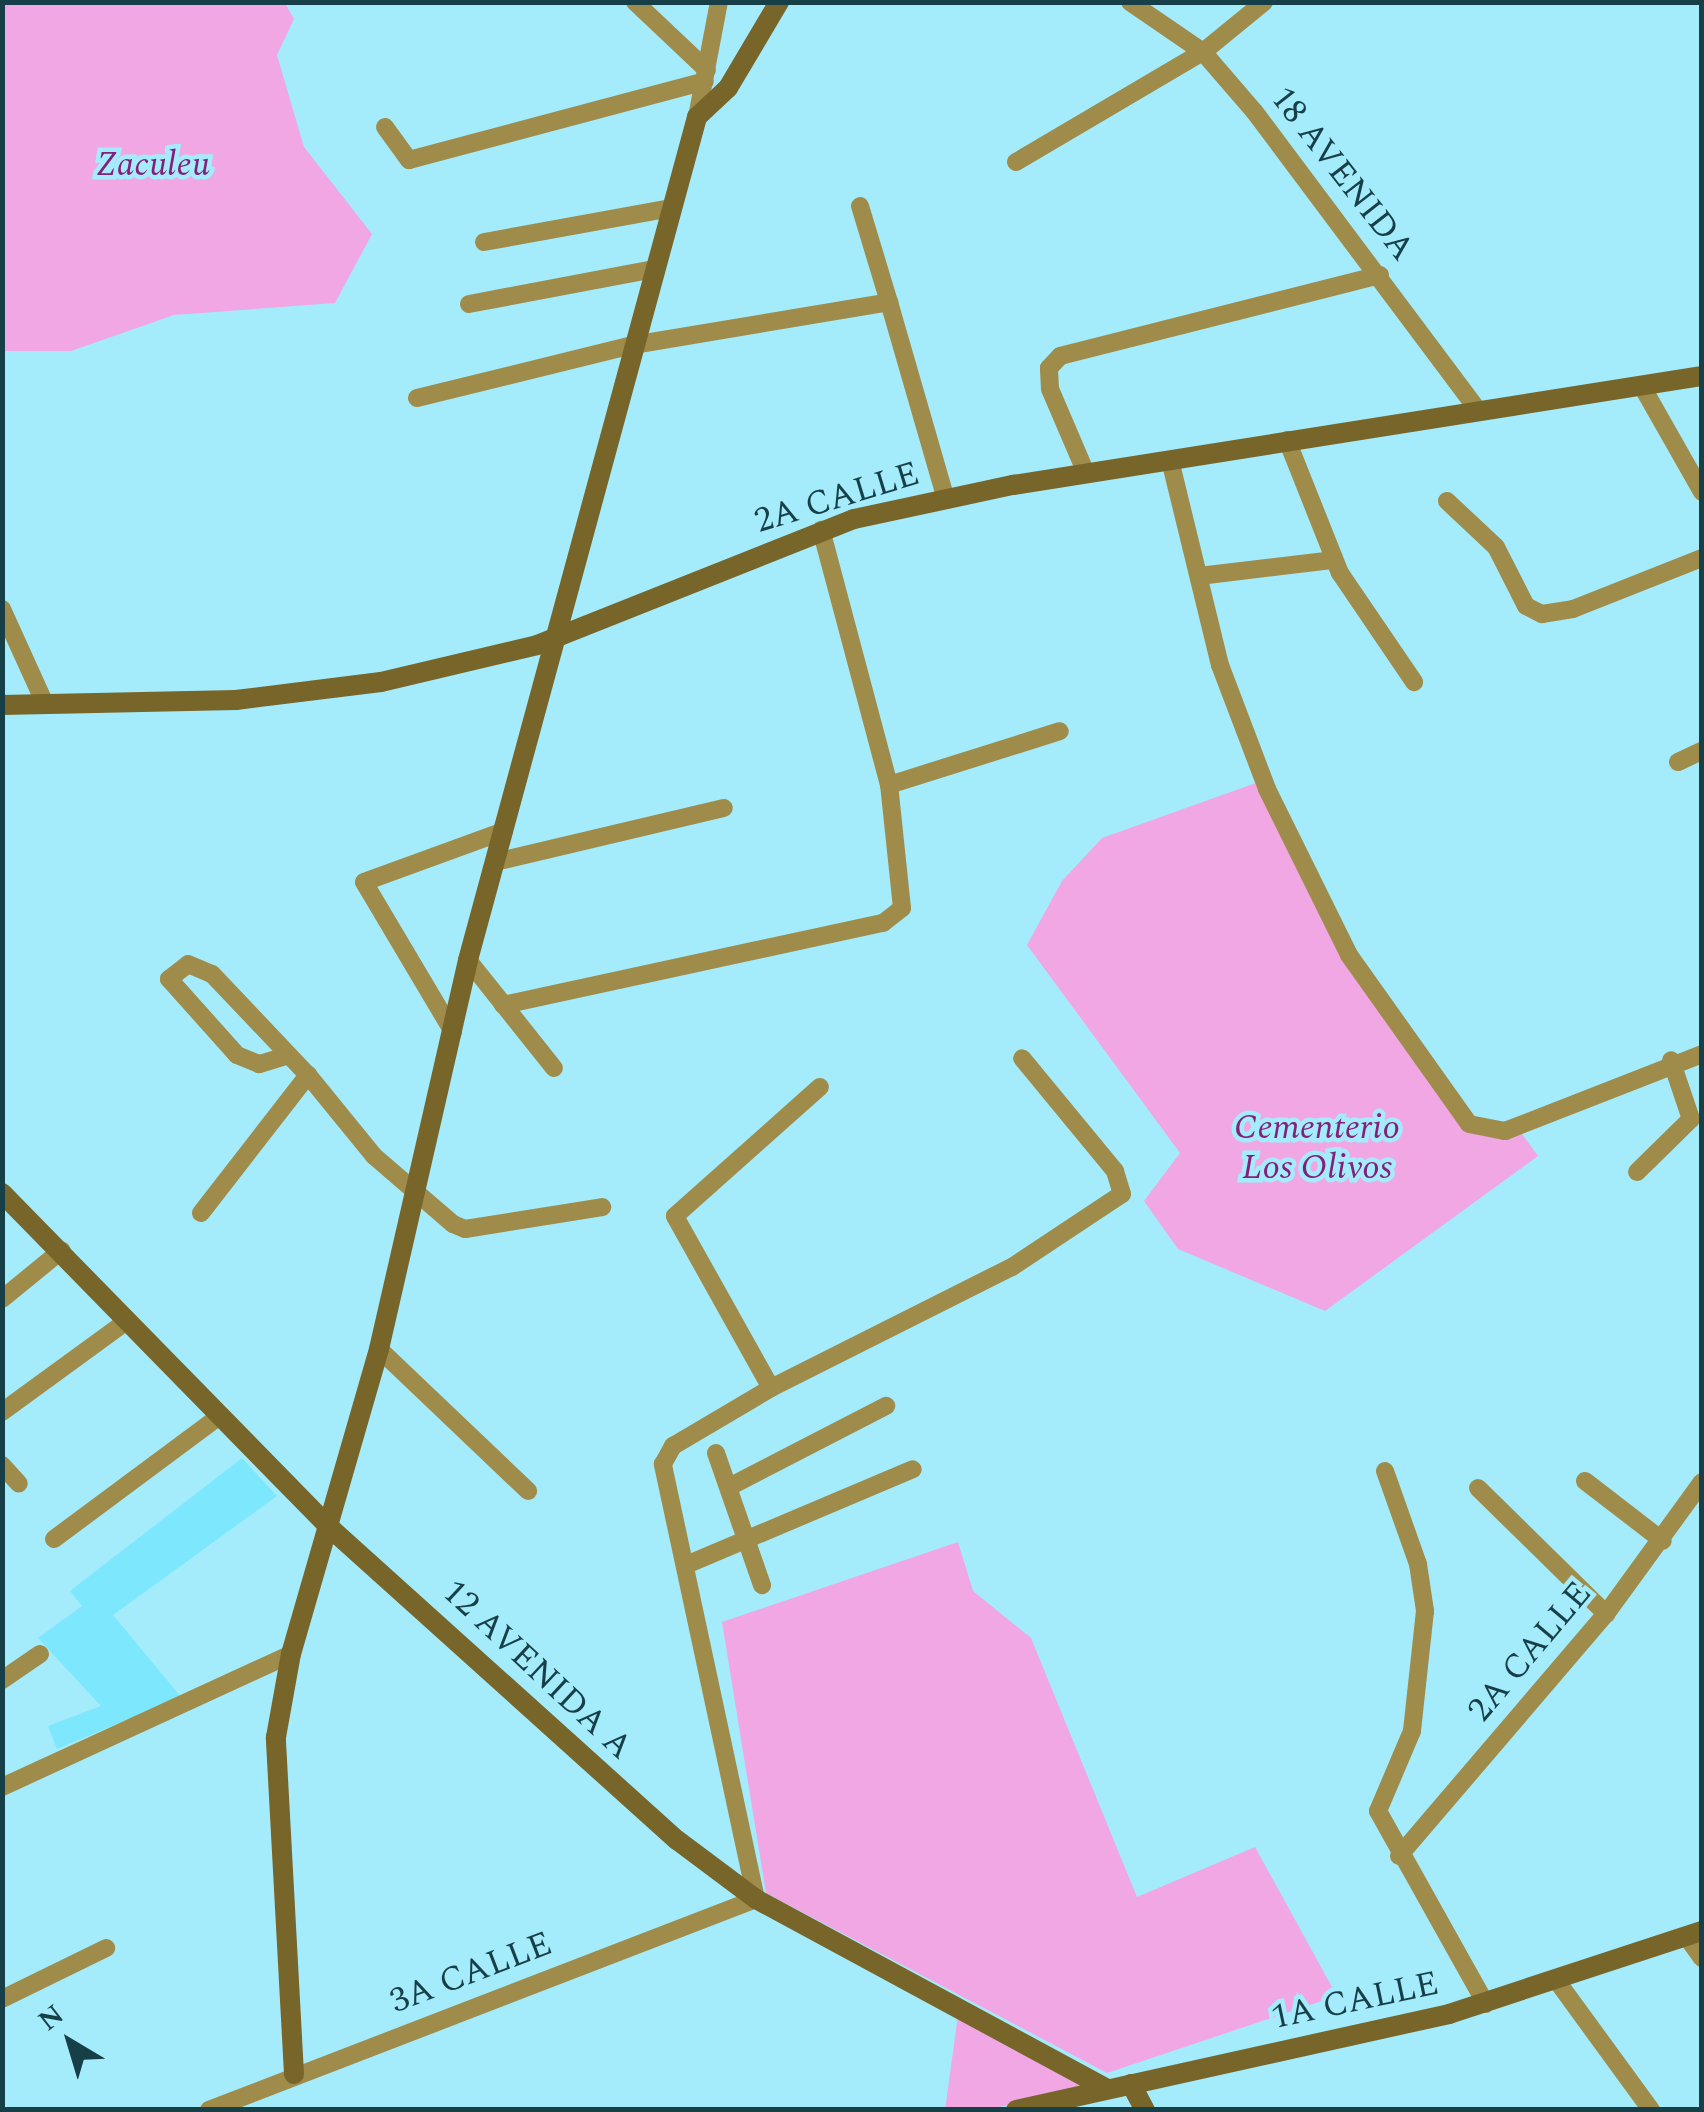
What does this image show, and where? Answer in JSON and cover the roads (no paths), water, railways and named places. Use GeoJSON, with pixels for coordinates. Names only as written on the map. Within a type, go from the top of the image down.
{"type":"FeatureCollection","features":[{"type":"Feature","properties":{"kind":"main road"},"geometry":{"type":"LineString","coordinates":[[294,2074],[276,1737],[291,1654],[419,1194],[468,960],[697,117],[728,88],[779,2]]}},
{"type":"Feature","properties":{"kind":"main road","name":"2A CALLE"},"geometry":{"type":"LineString","coordinates":[[2,705],[236,700],[381,682],[554,637],[821,530],[946,500],[1287,440],[1702,376]]}},
{"type":"Feature","properties":{"kind":"main road","name":"12 AVENIDA A"},"geometry":{"type":"LineString","coordinates":[[2,1193],[62,1250],[124,1323],[328,1526],[639,1808],[756,1899],[1108,2089]]}},
{"type":"Feature","properties":{"kind":"main road","name":"1A CALLE"},"geometry":{"type":"LineString","coordinates":[[1016,2110],[1062,2105],[1108,2089],[1486,2004],[1694,1934]]}},
{"type":"Feature","properties":{"kind":"main road"},"geometry":{"type":"LineString","coordinates":[[1130,2084],[1146,2110]]}},
{"type":"Feature","properties":{"kind":"street"},"geometry":{"type":"LineString","coordinates":[[635,2],[706,76]]}},
{"type":"Feature","properties":{"kind":"street"},"geometry":{"type":"LineString","coordinates":[[697,117],[719,2]]}},
{"type":"Feature","properties":{"kind":"street"},"geometry":{"type":"LineString","coordinates":[[1016,162],[1204,52],[1264,2]]}},
{"type":"Feature","properties":{"kind":"street","name":"18 AVENIDA"},"geometry":{"type":"LineString","coordinates":[[1139,5],[1204,52],[1380,275],[1478,410]]}},
{"type":"Feature","properties":{"kind":"street"},"geometry":{"type":"LineString","coordinates":[[386,127],[409,160],[706,76]]}},
{"type":"Feature","properties":{"kind":"street"},"geometry":{"type":"LineString","coordinates":[[860,206],[946,500]]}},
{"type":"Feature","properties":{"kind":"street"},"geometry":{"type":"LineString","coordinates":[[484,242],[672,208]]}},
{"type":"Feature","properties":{"kind":"street"},"geometry":{"type":"LineString","coordinates":[[470,304],[655,269]]}},
{"type":"Feature","properties":{"kind":"street"},"geometry":{"type":"LineString","coordinates":[[1086,473],[1050,389],[1049,368],[1060,356],[1380,275]]}},
{"type":"Feature","properties":{"kind":"street"},"geometry":{"type":"LineString","coordinates":[[417,398],[633,345],[889,302]]}},
{"type":"Feature","properties":{"kind":"street"},"geometry":{"type":"LineString","coordinates":[[1643,388],[1702,492]]}},
{"type":"Feature","properties":{"kind":"street"},"geometry":{"type":"LineString","coordinates":[[1287,440],[1334,560],[1414,682]]}},
{"type":"Feature","properties":{"kind":"street"},"geometry":{"type":"LineString","coordinates":[[1170,460],[1245,738],[1348,955],[1469,1124],[1505,1131],[1671,1060],[1702,1054]]}},
{"type":"Feature","properties":{"kind":"street"},"geometry":{"type":"LineString","coordinates":[[1448,500],[1496,547],[1526,606],[1542,614],[1574,609],[1702,558]]}},
{"type":"Feature","properties":{"kind":"street"},"geometry":{"type":"LineString","coordinates":[[504,1006],[883,923],[902,908],[889,784],[821,530]]}},
{"type":"Feature","properties":{"kind":"street"},"geometry":{"type":"LineString","coordinates":[[1199,576],[1334,560]]}},
{"type":"Feature","properties":{"kind":"street"},"geometry":{"type":"LineString","coordinates":[[2,609],[44,704]]}},
{"type":"Feature","properties":{"kind":"street"},"geometry":{"type":"LineString","coordinates":[[889,784],[1060,731]]}},
{"type":"Feature","properties":{"kind":"street"},"geometry":{"type":"LineString","coordinates":[[1678,762],[1702,751]]}},
{"type":"Feature","properties":{"kind":"street"},"geometry":{"type":"LineString","coordinates":[[495,862],[724,808]]}},
{"type":"Feature","properties":{"kind":"street"},"geometry":{"type":"LineString","coordinates":[[452,1032],[364,882],[504,831]]}},
{"type":"Feature","properties":{"kind":"street"},"geometry":{"type":"LineString","coordinates":[[468,960],[554,1068]]}},
{"type":"Feature","properties":{"kind":"street"},"geometry":{"type":"LineString","coordinates":[[286,1056],[259,1064],[236,1054],[168,979],[188,964],[212,974],[308,1076],[374,1156],[465,1229],[602,1207]]}},
{"type":"Feature","properties":{"kind":"street"},"geometry":{"type":"LineString","coordinates":[[756,1899],[666,1453],[770,1388],[1012,1266],[1122,1194],[1115,1171],[1022,1058]]}},
{"type":"Feature","properties":{"kind":"street"},"geometry":{"type":"LineString","coordinates":[[1637,1172],[1691,1119],[1671,1060]]}},
{"type":"Feature","properties":{"kind":"street"},"geometry":{"type":"LineString","coordinates":[[202,1213],[308,1076]]}},
{"type":"Feature","properties":{"kind":"street"},"geometry":{"type":"LineString","coordinates":[[770,1388],[675,1216],[820,1087]]}},
{"type":"Feature","properties":{"kind":"street"},"geometry":{"type":"LineString","coordinates":[[2,1299],[62,1250]]}},
{"type":"Feature","properties":{"kind":"street"},"geometry":{"type":"LineString","coordinates":[[2,1412],[124,1323]]}},
{"type":"Feature","properties":{"kind":"street"},"geometry":{"type":"LineString","coordinates":[[378,1349],[528,1490]]}},
{"type":"Feature","properties":{"kind":"street"},"geometry":{"type":"LineString","coordinates":[[729,1487],[886,1406]]}},
{"type":"Feature","properties":{"kind":"street"},"geometry":{"type":"LineString","coordinates":[[54,1540],[218,1417]]}},
{"type":"Feature","properties":{"kind":"street"},"geometry":{"type":"LineString","coordinates":[[716,1453],[762,1585]]}},
{"type":"Feature","properties":{"kind":"street"},"geometry":{"type":"LineString","coordinates":[[2,1465],[19,1484]]}},
{"type":"Feature","properties":{"kind":"street"},"geometry":{"type":"LineString","coordinates":[[686,1565],[913,1468]]}},
{"type":"Feature","properties":{"kind":"street"},"geometry":{"type":"LineString","coordinates":[[1385,1470],[1418,1564],[1424,1612],[1412,1731],[1378,1811],[1399,1856],[1486,2004]]}},
{"type":"Feature","properties":{"kind":"street"},"geometry":{"type":"LineString","coordinates":[[1585,1481],[1663,1541]]}},
{"type":"Feature","properties":{"kind":"street","name":"2A CALLE"},"geometry":{"type":"LineString","coordinates":[[1399,1856],[1695,1508],[1702,1482]]}},
{"type":"Feature","properties":{"kind":"street"},"geometry":{"type":"LineString","coordinates":[[1478,1488],[1606,1614]]}},
{"type":"Feature","properties":{"kind":"street"},"geometry":{"type":"LineString","coordinates":[[2,1680],[40,1654]]}},
{"type":"Feature","properties":{"kind":"street"},"geometry":{"type":"LineString","coordinates":[[2,1787],[291,1654]]}},
{"type":"Feature","properties":{"kind":"street","name":"3A CALLE"},"geometry":{"type":"LineString","coordinates":[[209,2110],[756,1899]]}},
{"type":"Feature","properties":{"kind":"street"},"geometry":{"type":"LineString","coordinates":[[1694,1934],[1702,1958]]}},
{"type":"Feature","properties":{"kind":"street"},"geometry":{"type":"LineString","coordinates":[[2,1999],[106,1948]]}},
{"type":"Feature","properties":{"kind":"street"},"geometry":{"type":"LineString","coordinates":[[1558,1980],[1651,2110]]}},
{"type":"Feature","properties":{"kind":"park label","name":"Zaculeu"},"geometry":{"type":"Point","coordinates":[153,165]}},
{"type":"Feature","properties":{"kind":"park label","name":"Cementerio Los Olivos"},"geometry":{"type":"Point","coordinates":[1317,1148]}}]}
